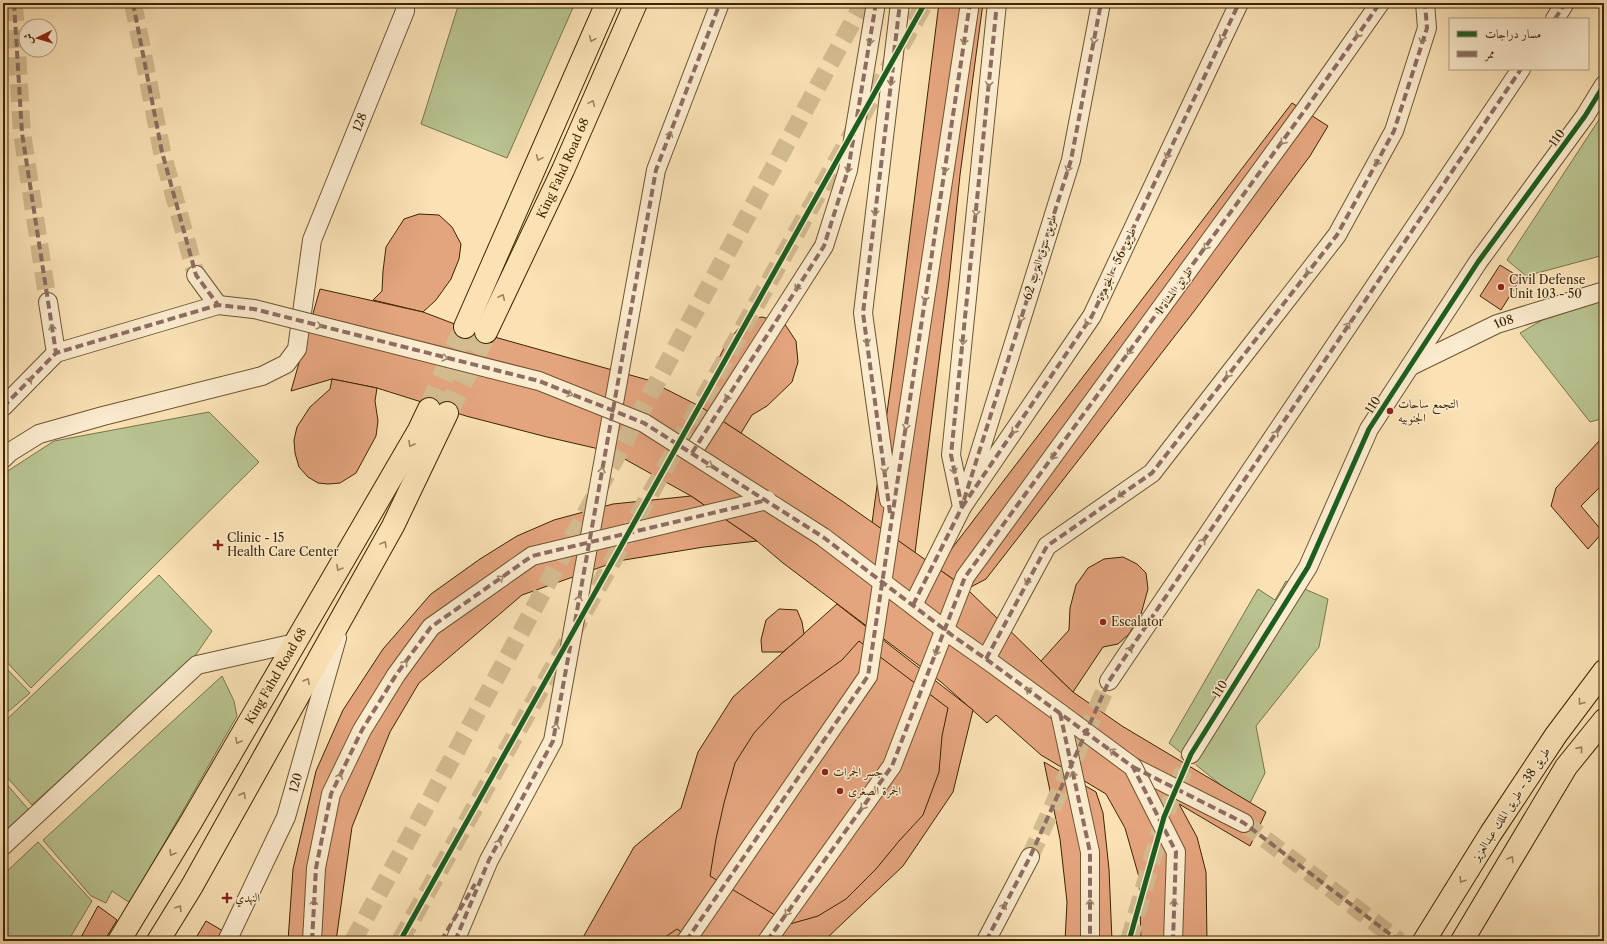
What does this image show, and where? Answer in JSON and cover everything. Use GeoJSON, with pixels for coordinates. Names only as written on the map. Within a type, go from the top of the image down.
{"type":"FeatureCollection","features":[{"type":"Feature","properties":{"kind":"main road","name":"King Fahd Road 68"},"geometry":{"type":"LineString","coordinates":[[465,327],[607,3]]}},
{"type":"Feature","properties":{"kind":"main road","name":"King Fahd Road 68"},"geometry":{"type":"LineString","coordinates":[[486,332],[563,170],[636,3]]}},
{"type":"Feature","properties":{"kind":"main road","name":"King Fahd Road 68"},"geometry":{"type":"LineString","coordinates":[[119,941],[191,822],[419,430],[438,411],[393,526],[192,886],[158,941]]}},
{"type":"Feature","properties":{"kind":"main road","name":"طريق 38 - طريق الملك عبدالعزيز"},"geometry":{"type":"LineString","coordinates":[[1424,941],[1495,826],[1556,736],[1604,671]]}},
{"type":"Feature","properties":{"kind":"main road"},"geometry":{"type":"LineString","coordinates":[[1462,941],[1566,767],[1604,720]]}},
{"type":"Feature","properties":{"kind":"street","name":"128"},"geometry":{"type":"LineString","coordinates":[[3,459],[10,452],[39,434],[103,416],[262,376],[286,364],[297,349],[312,240],[405,11],[405,3]]}},
{"type":"Feature","properties":{"kind":"street"},"geometry":{"type":"LineString","coordinates":[[441,941],[489,860],[553,741],[656,170],[720,3]]}},
{"type":"Feature","properties":{"kind":"street"},"geometry":{"type":"LineString","coordinates":[[692,453],[824,246],[848,170],[876,3]]}},
{"type":"Feature","properties":{"kind":"street"},"geometry":{"type":"LineString","coordinates":[[892,521],[863,313],[900,3]]}},
{"type":"Feature","properties":{"kind":"street"},"geometry":{"type":"LineString","coordinates":[[686,941],[868,676],[970,3]]}},
{"type":"Feature","properties":{"kind":"street"},"geometry":{"type":"LineString","coordinates":[[913,605],[962,507],[951,455],[997,3]]}},
{"type":"Feature","properties":{"kind":"street","name":"طريق سوق العرب 62"},"geometry":{"type":"LineString","coordinates":[[962,507],[1071,160],[1101,3]]}},
{"type":"Feature","properties":{"kind":"street","name":"طريق 56 - الجوهرة"},"geometry":{"type":"LineString","coordinates":[[962,507],[1092,316],[1239,3]]}},
{"type":"Feature","properties":{"kind":"street","name":"طريق المشاة 1"},"geometry":{"type":"LineString","coordinates":[[767,941],[892,766],[965,577],[1306,110],[1380,3]]}},
{"type":"Feature","properties":{"kind":"street"},"geometry":{"type":"LineString","coordinates":[[986,659],[1047,546],[1152,473],[1337,234],[1394,131],[1427,28],[1425,3]]}},
{"type":"Feature","properties":{"kind":"street"},"geometry":{"type":"LineString","coordinates":[[1556,18],[1565,3]]}},
{"type":"Feature","properties":{"kind":"street"},"geometry":{"type":"LineString","coordinates":[[1109,681],[1520,70]]}},
{"type":"Feature","properties":{"kind":"street","name":"110"},"geometry":{"type":"LineString","coordinates":[[1191,754],[1308,567],[1369,429],[1478,262],[1585,116],[1604,85]]}},
{"type":"Feature","properties":{"kind":"street"},"geometry":{"type":"LineString","coordinates":[[196,275],[218,305]]}},
{"type":"Feature","properties":{"kind":"street","name":"108"},"geometry":{"type":"LineString","coordinates":[[1410,367],[1497,324],[1604,291]]}},
{"type":"Feature","properties":{"kind":"street"},"geometry":{"type":"LineString","coordinates":[[48,302],[56,352]]}},
{"type":"Feature","properties":{"kind":"street"},"geometry":{"type":"LineString","coordinates":[[3,407],[56,352],[218,305],[254,309],[539,381],[644,423],[767,500],[823,536],[953,636],[1133,767],[1244,823]]}},
{"type":"Feature","properties":{"kind":"street"},"geometry":{"type":"LineString","coordinates":[[312,941],[316,868],[332,794],[362,730],[396,675],[431,627],[532,556],[767,500]]}},
{"type":"Feature","properties":{"kind":"street","name":"120"},"geometry":{"type":"LineString","coordinates":[[227,941],[286,817],[343,616]]}},
{"type":"Feature","properties":{"kind":"street"},"geometry":{"type":"LineString","coordinates":[[3,846],[197,665],[295,643]]}},
{"type":"Feature","properties":{"kind":"street"},"geometry":{"type":"LineString","coordinates":[[1060,714],[1090,852],[1090,941]]}},
{"type":"Feature","properties":{"kind":"street"},"geometry":{"type":"LineString","coordinates":[[1133,767],[1176,852],[1173,941]]}},
{"type":"Feature","properties":{"kind":"street"},"geometry":{"type":"LineString","coordinates":[[986,941],[1030,857]]}},
{"type":"Feature","properties":{"kind":"street"},"geometry":{"type":"LineString","coordinates":[[455,941],[489,860]]}},
{"type":"Feature","properties":{"kind":"green space"},"geometry":{"type":"Polygon","coordinates":[[[459,3],[575,3],[507,158],[421,124],[459,3]]]}},
{"type":"Feature","properties":{"kind":"green space"},"geometry":{"type":"Polygon","coordinates":[[[1604,112],[1604,255],[1526,276],[1507,260],[1604,112]]]}},
{"type":"Feature","properties":{"kind":"green space"},"geometry":{"type":"Polygon","coordinates":[[[1604,300],[1604,418],[1590,422],[1520,333],[1551,315],[1604,300]]]}},
{"type":"Feature","properties":{"kind":"green space"},"geometry":{"type":"Polygon","coordinates":[[[209,412],[259,462],[31,688],[3,658],[3,474],[54,441],[209,412]]]}},
{"type":"Feature","properties":{"kind":"green space"},"geometry":{"type":"Polygon","coordinates":[[[159,575],[212,631],[195,656],[32,805],[3,773],[3,723],[159,575]]]}},
{"type":"Feature","properties":{"kind":"green space"},"geometry":{"type":"Polygon","coordinates":[[[1286,581],[1328,599],[1319,647],[1256,726],[1265,773],[1248,807],[1169,743],[1258,589],[1275,600],[1286,581]]]}},
{"type":"Feature","properties":{"kind":"green space"},"geometry":{"type":"Polygon","coordinates":[[[3,665],[30,693],[3,716],[3,665]]]}},
{"type":"Feature","properties":{"kind":"green space"},"geometry":{"type":"Polygon","coordinates":[[[222,676],[234,701],[237,716],[130,903],[112,891],[106,903],[91,896],[43,840],[222,676]]]}},
{"type":"Feature","properties":{"kind":"green space"},"geometry":{"type":"Polygon","coordinates":[[[3,780],[29,810],[3,834],[3,780]]]}},
{"type":"Feature","properties":{"kind":"green space"},"geometry":{"type":"Polygon","coordinates":[[[38,842],[92,901],[68,941],[3,941],[3,875],[38,842]]]}},
{"type":"Feature","properties":{"kind":"building"},"geometry":{"type":"Polygon","coordinates":[[[939,3],[983,3],[960,175],[949,281],[915,553],[872,523],[895,354],[939,3]]]}},
{"type":"Feature","properties":{"kind":"building"},"geometry":{"type":"Polygon","coordinates":[[[1292,103],[1328,126],[1310,156],[1195,310],[986,579],[967,589],[937,568],[1292,103]]]}},
{"type":"Feature","properties":{"kind":"building"},"geometry":{"type":"Polygon","coordinates":[[[419,214],[439,215],[452,227],[461,244],[459,259],[451,279],[436,300],[423,312],[373,300],[382,291],[386,247],[404,219],[419,214]]]}},
{"type":"Feature","properties":{"kind":"building","name":"Civil Defense Unit 103 - 50"},"geometry":{"type":"Polygon","coordinates":[[[1500,265],[1521,278],[1501,310],[1480,296],[1500,265]]]}},
{"type":"Feature","properties":{"kind":"building"},"geometry":{"type":"Polygon","coordinates":[[[320,289],[423,312],[473,331],[648,380],[701,407],[741,433],[842,501],[967,589],[1073,692],[1122,726],[1266,812],[1250,846],[1179,804],[1197,837],[1206,872],[1207,941],[1141,941],[1139,877],[1125,828],[1106,794],[1041,755],[996,715],[987,723],[941,682],[783,563],[757,541],[691,496],[612,452],[466,416],[377,388],[332,379],[291,391],[320,289]]]}},
{"type":"Feature","properties":{"kind":"building"},"geometry":{"type":"Polygon","coordinates":[[[762,317],[784,323],[796,341],[798,362],[792,382],[767,406],[752,415],[741,433],[701,407],[714,392],[717,362],[727,342],[746,320],[762,317]]]}},
{"type":"Feature","properties":{"kind":"building"},"geometry":{"type":"Polygon","coordinates":[[[332,379],[377,388],[375,401],[378,421],[376,436],[356,473],[340,483],[328,484],[318,483],[308,477],[299,467],[295,453],[294,440],[297,427],[310,407],[330,389],[332,379]]]}},
{"type":"Feature","properties":{"kind":"building"},"geometry":{"type":"Polygon","coordinates":[[[1600,440],[1604,441],[1604,483],[1581,506],[1603,532],[1588,549],[1551,506],[1556,488],[1600,440]]]}},
{"type":"Feature","properties":{"kind":"building"},"geometry":{"type":"Polygon","coordinates":[[[691,496],[757,541],[704,547],[618,561],[522,595],[419,683],[390,732],[352,827],[336,941],[288,941],[293,869],[316,771],[343,710],[383,649],[431,594],[480,559],[517,536],[554,520],[613,504],[691,496]]]}},
{"type":"Feature","properties":{"kind":"building","name":"Escalator"},"geometry":{"type":"Polygon","coordinates":[[[1123,557],[1137,564],[1146,573],[1148,589],[1141,614],[1129,634],[1118,644],[1103,647],[1073,692],[1041,661],[1069,630],[1070,608],[1076,585],[1088,568],[1104,559],[1123,557]]]}},
{"type":"Feature","properties":{"kind":"building","name":"جسر الجمرات"},"geometry":{"type":"Polygon","coordinates":[[[837,604],[973,710],[953,792],[903,866],[828,937],[828,941],[581,941],[634,847],[681,808],[698,752],[733,697],[837,604]]]}},
{"type":"Feature","properties":{"kind":"building"},"geometry":{"type":"Polygon","coordinates":[[[779,609],[797,610],[802,622],[804,634],[783,652],[762,652],[761,640],[766,620],[779,609]]]}},
{"type":"Feature","properties":{"kind":"building"},"geometry":{"type":"Polygon","coordinates":[[[859,641],[948,708],[942,736],[939,772],[923,815],[876,869],[846,899],[818,916],[790,924],[710,876],[724,803],[735,763],[754,733],[782,703],[842,660],[859,641]]]}},
{"type":"Feature","properties":{"kind":"building"},"geometry":{"type":"Polygon","coordinates":[[[1044,762],[1096,792],[1103,813],[1109,869],[1112,941],[1065,941],[1067,902],[1060,839],[1044,762]]]}},
{"type":"Feature","properties":{"kind":"building"},"geometry":{"type":"Polygon","coordinates":[[[98,906],[117,920],[104,941],[79,941],[98,906]]]}},
{"type":"Feature","properties":{"kind":"building"},"geometry":{"type":"Polygon","coordinates":[[[206,921],[223,931],[217,941],[194,941],[206,921]]]}},
{"type":"Feature","properties":{"kind":"building"},"geometry":{"type":"Polygon","coordinates":[[[677,929],[694,941],[659,941],[677,929]]]}},
{"type":"Feature","properties":{"kind":"tunnel"},"geometry":{"type":"LineString","coordinates":[[14,3],[22,133],[48,302]]}},
{"type":"Feature","properties":{"kind":"tunnel"},"geometry":{"type":"LineString","coordinates":[[133,3],[162,152],[196,275]]}},
{"type":"Feature","properties":{"kind":"tunnel"},"geometry":{"type":"LineString","coordinates":[[353,941],[863,3]]}},
{"type":"Feature","properties":{"kind":"tunnel"},"geometry":{"type":"LineString","coordinates":[[400,941],[925,3]]}},
{"type":"Feature","properties":{"kind":"tunnel"},"geometry":{"type":"LineString","coordinates":[[429,409],[465,327]]}},
{"type":"Feature","properties":{"kind":"tunnel"},"geometry":{"type":"LineString","coordinates":[[447,413],[486,332]]}},
{"type":"Feature","properties":{"kind":"tunnel"},"geometry":{"type":"LineString","coordinates":[[1030,857],[1109,681]]}},
{"type":"Feature","properties":{"kind":"tunnel"},"geometry":{"type":"LineString","coordinates":[[1129,941],[1164,817],[1191,754]]}},
{"type":"Feature","properties":{"kind":"tunnel"},"geometry":{"type":"LineString","coordinates":[[1244,823],[1399,941]]}},
{"type":"Feature","properties":{"kind":"marked path"},"geometry":{"type":"LineString","coordinates":[[14,3],[22,133],[56,353]]}},
{"type":"Feature","properties":{"kind":"marked path"},"geometry":{"type":"LineString","coordinates":[[133,3],[162,152],[196,275],[218,305]]}},
{"type":"Feature","properties":{"kind":"marked path"},"geometry":{"type":"LineString","coordinates":[[575,622],[656,170],[720,3]]}},
{"type":"Feature","properties":{"kind":"marked path"},"geometry":{"type":"LineString","coordinates":[[857,117],[876,3]]}},
{"type":"Feature","properties":{"kind":"marked path"},"geometry":{"type":"LineString","coordinates":[[894,53],[900,3]]}},
{"type":"Feature","properties":{"kind":"marked path"},"geometry":{"type":"LineString","coordinates":[[686,941],[868,676],[970,3]]}},
{"type":"Feature","properties":{"kind":"marked path"},"geometry":{"type":"LineString","coordinates":[[913,605],[962,507],[951,455],[997,3]]}},
{"type":"Feature","properties":{"kind":"marked path"},"geometry":{"type":"LineString","coordinates":[[964,500],[1071,160],[1101,3]]}},
{"type":"Feature","properties":{"kind":"marked path"},"geometry":{"type":"LineString","coordinates":[[962,507],[1092,316],[1239,3]]}},
{"type":"Feature","properties":{"kind":"marked path"},"geometry":{"type":"LineString","coordinates":[[767,941],[892,766],[965,577],[1305,110],[1380,3]]}},
{"type":"Feature","properties":{"kind":"marked path"},"geometry":{"type":"LineString","coordinates":[[986,659],[1047,546],[1152,473],[1337,235],[1394,131],[1427,28],[1425,3]]}},
{"type":"Feature","properties":{"kind":"marked path"},"geometry":{"type":"LineString","coordinates":[[1556,18],[1565,3]]}},
{"type":"Feature","properties":{"kind":"marked path"},"geometry":{"type":"LineString","coordinates":[[890,513],[863,313],[893,67]]}},
{"type":"Feature","properties":{"kind":"marked path"},"geometry":{"type":"LineString","coordinates":[[986,941],[1030,857],[1109,681],[1520,70]]}},
{"type":"Feature","properties":{"kind":"marked path"},"geometry":{"type":"LineString","coordinates":[[692,453],[824,246],[848,170],[854,135]]}},
{"type":"Feature","properties":{"kind":"marked path"},"geometry":{"type":"LineString","coordinates":[[3,407],[56,353],[218,305],[254,309],[539,381],[644,423],[823,537],[953,636],[1133,767],[1176,852],[1173,941]]}},
{"type":"Feature","properties":{"kind":"marked path"},"geometry":{"type":"LineString","coordinates":[[312,941],[316,868],[331,794],[362,730],[396,675],[431,627],[532,556],[767,500]]}},
{"type":"Feature","properties":{"kind":"marked path"},"geometry":{"type":"LineString","coordinates":[[455,941],[489,860],[553,741],[571,642]]}},
{"type":"Feature","properties":{"kind":"marked path"},"geometry":{"type":"LineString","coordinates":[[1060,713],[1090,852],[1090,941]]}},
{"type":"Feature","properties":{"kind":"marked path"},"geometry":{"type":"LineString","coordinates":[[1133,767],[1244,823],[1399,941]]}},
{"type":"Feature","properties":{"kind":"marked path"},"geometry":{"type":"LineString","coordinates":[[441,941],[475,884]]}},
{"type":"Feature","properties":{"kind":"cycle path"},"geometry":{"type":"LineString","coordinates":[[400,941],[925,3]]}},
{"type":"Feature","properties":{"kind":"cycle path"},"geometry":{"type":"LineString","coordinates":[[1129,941],[1164,817],[1191,754],[1308,567],[1369,429],[1478,262],[1585,116],[1604,85]]}},
{"type":"Feature","properties":{"kind":"place","name":"Civil Defense Unit 103 - 50"},"geometry":{"type":"Point","coordinates":[1501,287]}},
{"type":"Feature","properties":{"kind":"place","name":"التجمع ساحات الجنوبيه"},"geometry":{"type":"Point","coordinates":[1390,411]}},
{"type":"Feature","properties":{"kind":"place","name":"Clinic - 15 Health Care Center"},"geometry":{"type":"Point","coordinates":[218,545]}},
{"type":"Feature","properties":{"kind":"place","name":"Escalator"},"geometry":{"type":"Point","coordinates":[1103,622]}},
{"type":"Feature","properties":{"kind":"place","name":"جسر الجمرات"},"geometry":{"type":"Point","coordinates":[825,772]}},
{"type":"Feature","properties":{"kind":"place","name":"الجمرة الصغرى"},"geometry":{"type":"Point","coordinates":[840,791]}},
{"type":"Feature","properties":{"kind":"place","name":"النهدي"},"geometry":{"type":"Point","coordinates":[227,898]}}]}
